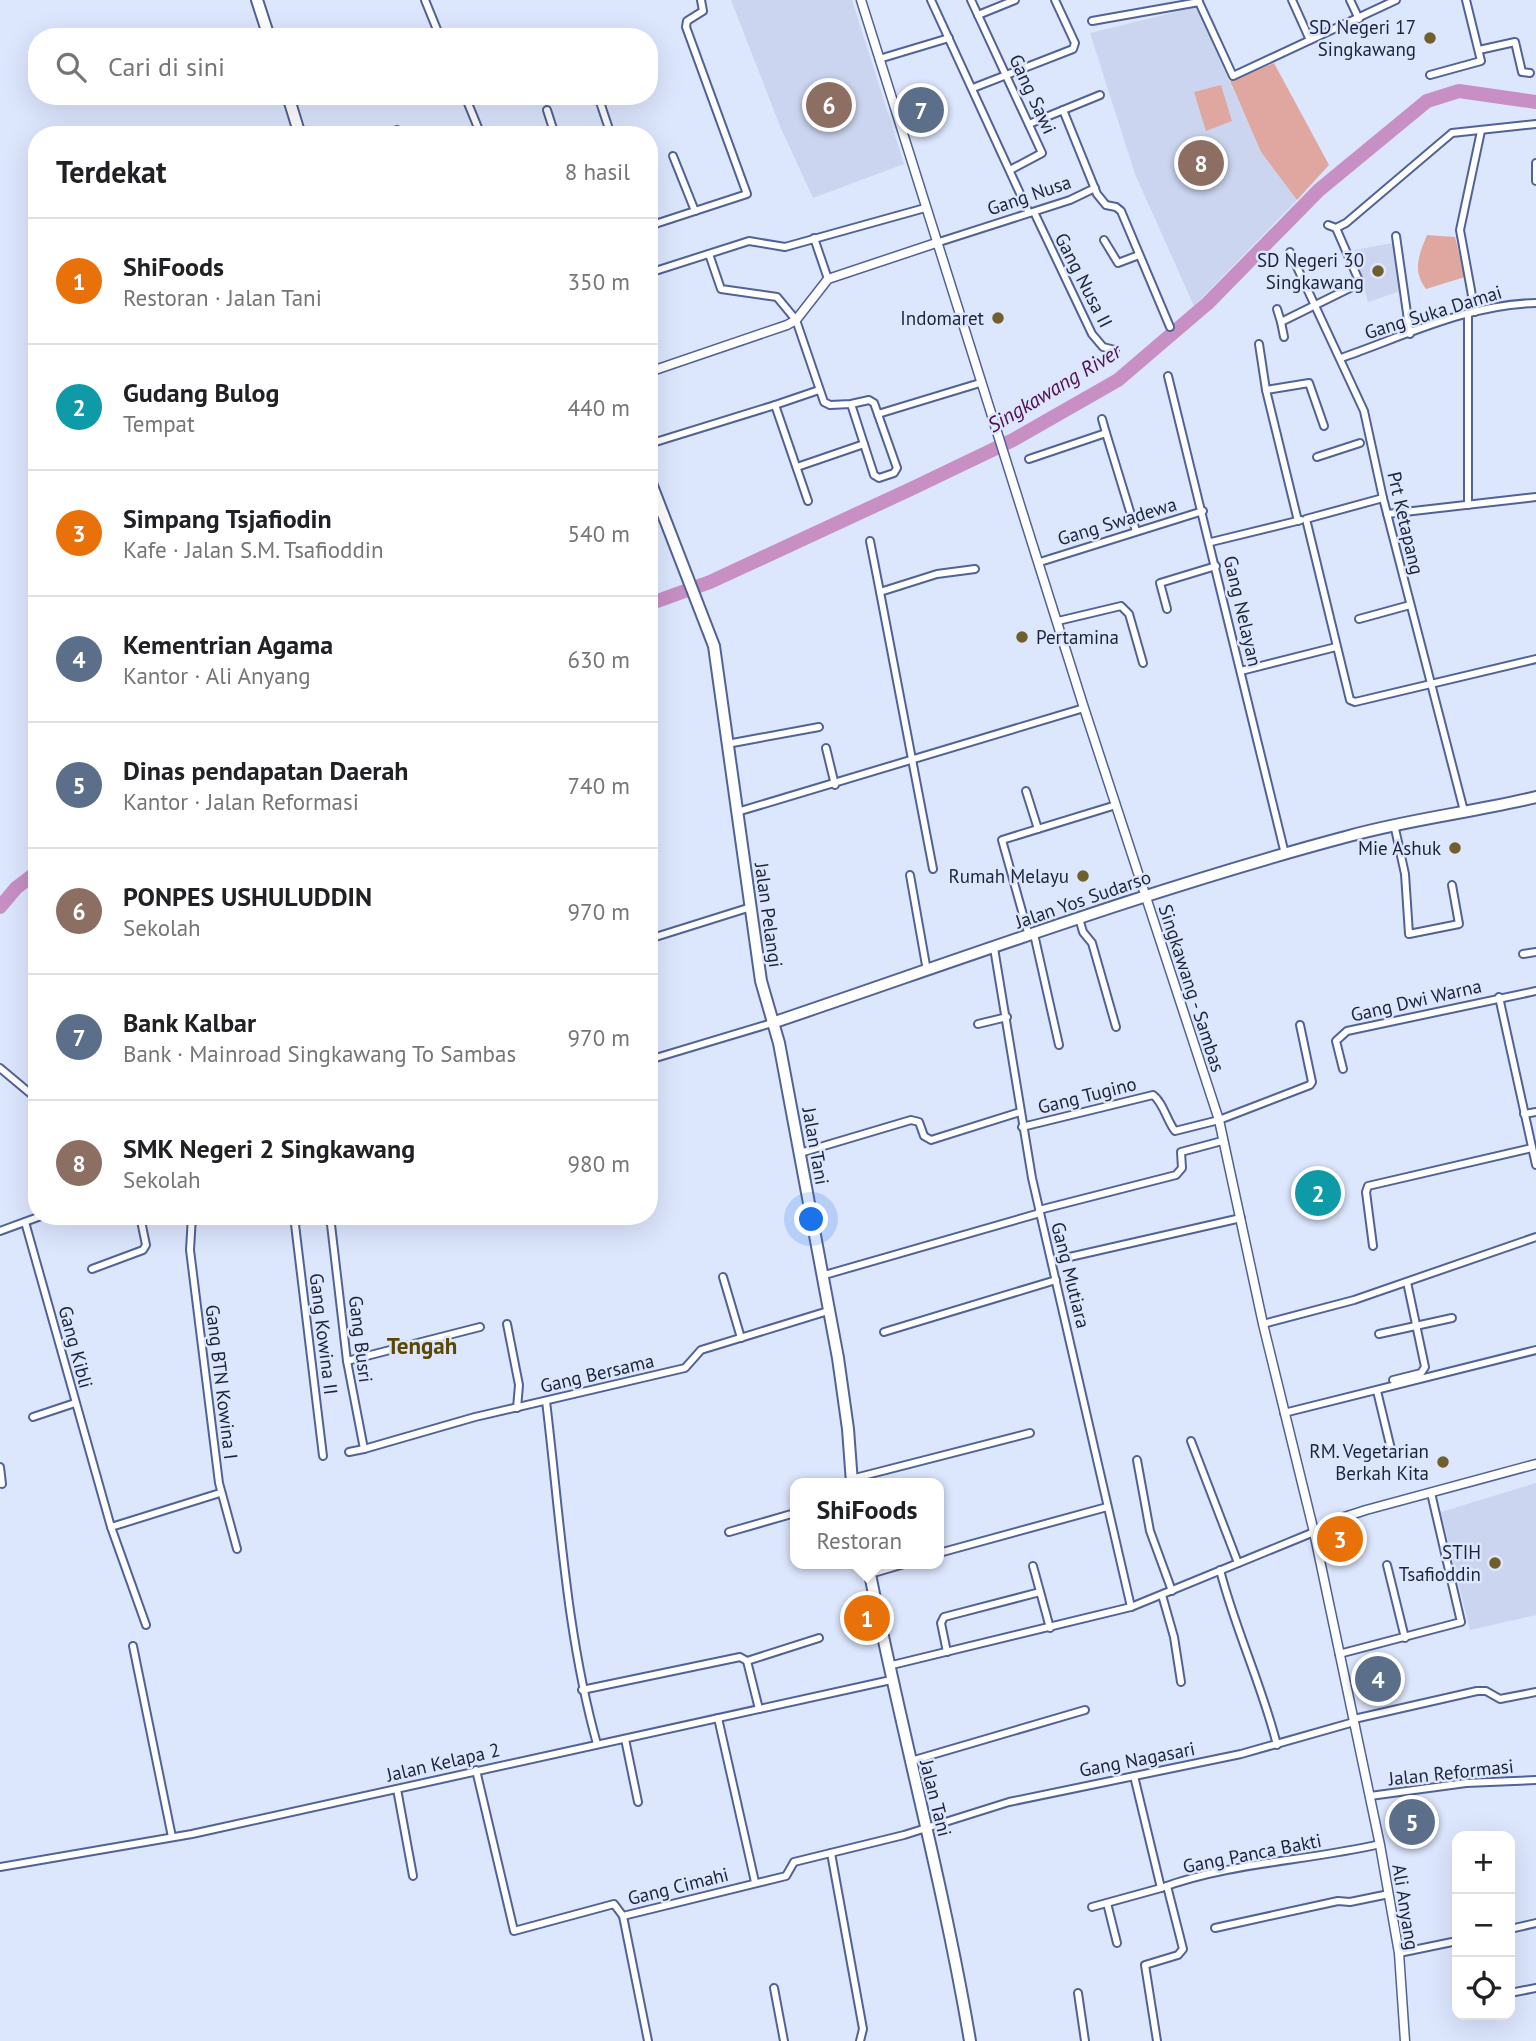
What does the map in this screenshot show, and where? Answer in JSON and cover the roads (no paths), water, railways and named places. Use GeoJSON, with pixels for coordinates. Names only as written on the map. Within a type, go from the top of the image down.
{"type":"FeatureCollection","features":[{"type":"Feature","properties":{"kind":"main road"},"geometry":{"type":"LineString","coordinates":[[257,0],[266,28]]}},
{"type":"Feature","properties":{"kind":"main road"},"geometry":{"type":"LineString","coordinates":[[291,105],[297,126]]}},
{"type":"Feature","properties":{"kind":"main road"},"geometry":{"type":"LineString","coordinates":[[658,501],[715,646],[737,812]]}},
{"type":"Feature","properties":{"kind":"main road","name":"Jalan Yos Sudarso"},"geometry":{"type":"LineString","coordinates":[[772,1023],[1145,895],[1394,824],[1536,797]]}},
{"type":"Feature","properties":{"kind":"main road","name":"Jalan Pelangi"},"geometry":{"type":"LineString","coordinates":[[737,812],[761,981],[772,1023]]}},
{"type":"Feature","properties":{"kind":"main road","name":"Jalan Tani"},"geometry":{"type":"LineString","coordinates":[[772,1023],[779,1043],[845,1401],[851,1478]]}},
{"type":"Feature","properties":{"kind":"main road","name":"Jalan Tani"},"geometry":{"type":"LineString","coordinates":[[869,1569],[909,1762],[952,1941],[970,2041]]}},
{"type":"Feature","properties":{"kind":"street"},"geometry":{"type":"LineString","coordinates":[[425,0],[436,28]]}},
{"type":"Feature","properties":{"kind":"street"},"geometry":{"type":"LineString","coordinates":[[658,223],[743,196],[747,190],[685,27],[687,21],[704,11],[701,0]]}},
{"type":"Feature","properties":{"kind":"street","name":"Singkawang - Sambas"},"geometry":{"type":"LineString","coordinates":[[861,0],[980,383],[1219,1120],[1263,1324],[1314,1532]]}},
{"type":"Feature","properties":{"kind":"street","name":"Gang Nusa II"},"geometry":{"type":"LineString","coordinates":[[931,0],[1010,170],[1092,334],[1103,347],[1115,350]]}},
{"type":"Feature","properties":{"kind":"street","name":"Gang Sawi"},"geometry":{"type":"LineString","coordinates":[[971,0],[1042,153],[1010,170]]}},
{"type":"Feature","properties":{"kind":"street"},"geometry":{"type":"LineString","coordinates":[[978,15],[1015,0]]}},
{"type":"Feature","properties":{"kind":"street"},"geometry":{"type":"LineString","coordinates":[[973,88],[1075,47],[1055,0]]}},
{"type":"Feature","properties":{"kind":"street"},"geometry":{"type":"LineString","coordinates":[[1292,0],[1310,40]]}},
{"type":"Feature","properties":{"kind":"street"},"geometry":{"type":"LineString","coordinates":[[1350,0],[1359,19]]}},
{"type":"Feature","properties":{"kind":"street"},"geometry":{"type":"LineString","coordinates":[[1092,21],[1198,1],[1233,76],[1396,0]]}},
{"type":"Feature","properties":{"kind":"street"},"geometry":{"type":"LineString","coordinates":[[1430,75],[1480,63],[1466,0]]}},
{"type":"Feature","properties":{"kind":"street"},"geometry":{"type":"LineString","coordinates":[[879,59],[949,38]]}},
{"type":"Feature","properties":{"kind":"street"},"geometry":{"type":"LineString","coordinates":[[1479,50],[1515,42],[1522,72],[1530,72]]}},
{"type":"Feature","properties":{"kind":"street"},"geometry":{"type":"LineString","coordinates":[[1029,124],[1100,95]]}},
{"type":"Feature","properties":{"kind":"street"},"geometry":{"type":"LineString","coordinates":[[469,105],[478,126]]}},
{"type":"Feature","properties":{"kind":"street"},"geometry":{"type":"LineString","coordinates":[[601,105],[608,126]]}},
{"type":"Feature","properties":{"kind":"street"},"geometry":{"type":"LineString","coordinates":[[547,110],[552,126]]}},
{"type":"Feature","properties":{"kind":"street"},"geometry":{"type":"LineString","coordinates":[[1063,110],[1095,188]]}},
{"type":"Feature","properties":{"kind":"street"},"geometry":{"type":"LineString","coordinates":[[1282,322],[1360,284],[1332,226],[1353,218],[1449,135],[1501,125],[1536,124]]}},
{"type":"Feature","properties":{"kind":"street"},"geometry":{"type":"LineString","coordinates":[[1468,505],[1471,313],[1460,230],[1480,131]]}},
{"type":"Feature","properties":{"kind":"street"},"geometry":{"type":"LineString","coordinates":[[673,156],[695,211]]}},
{"type":"Feature","properties":{"kind":"street"},"geometry":{"type":"LineString","coordinates":[[1535,181],[1536,163]]}},
{"type":"Feature","properties":{"kind":"street","name":"Gang Nusa"},"geometry":{"type":"LineString","coordinates":[[936,243],[1070,200],[1095,188],[1106,205],[1119,208],[1170,327]]}},
{"type":"Feature","properties":{"kind":"street"},"geometry":{"type":"LineString","coordinates":[[658,270],[749,241],[785,247],[925,208]]}},
{"type":"Feature","properties":{"kind":"street"},"geometry":{"type":"LineString","coordinates":[[1396,236],[1410,334]]}},
{"type":"Feature","properties":{"kind":"street"},"geometry":{"type":"LineString","coordinates":[[814,238],[828,279]]}},
{"type":"Feature","properties":{"kind":"street"},"geometry":{"type":"LineString","coordinates":[[1104,240],[1118,263],[1139,254]]}},
{"type":"Feature","properties":{"kind":"street"},"geometry":{"type":"LineString","coordinates":[[658,369],[770,332],[796,320],[828,279],[936,243]]}},
{"type":"Feature","properties":{"kind":"street","name":"Prt Ketapang"},"geometry":{"type":"LineString","coordinates":[[1290,252],[1364,411],[1367,442],[1464,811]]}},
{"type":"Feature","properties":{"kind":"street"},"geometry":{"type":"LineString","coordinates":[[709,254],[721,289],[777,297],[796,320],[819,390],[827,404],[851,404],[869,400],[878,414],[896,471],[876,478],[851,404]]}},
{"type":"Feature","properties":{"kind":"street","name":"Gang Suka Damai"},"geometry":{"type":"LineString","coordinates":[[1341,358],[1471,313],[1509,304],[1536,303]]}},
{"type":"Feature","properties":{"kind":"street"},"geometry":{"type":"LineString","coordinates":[[1277,309],[1284,337]]}},
{"type":"Feature","properties":{"kind":"street"},"geometry":{"type":"LineString","coordinates":[[1259,344],[1266,390],[1298,521]]}},
{"type":"Feature","properties":{"kind":"street","name":"Gang Nelayan"},"geometry":{"type":"LineString","coordinates":[[1168,376],[1211,542],[1285,854]]}},
{"type":"Feature","properties":{"kind":"street"},"geometry":{"type":"LineString","coordinates":[[878,414],[980,383]]}},
{"type":"Feature","properties":{"kind":"street"},"geometry":{"type":"LineString","coordinates":[[1266,390],[1310,383],[1324,426]]}},
{"type":"Feature","properties":{"kind":"street"},"geometry":{"type":"LineString","coordinates":[[658,441],[819,390]]}},
{"type":"Feature","properties":{"kind":"street"},"geometry":{"type":"LineString","coordinates":[[775,405],[808,501]]}},
{"type":"Feature","properties":{"kind":"street"},"geometry":{"type":"LineString","coordinates":[[1102,419],[1136,531]]}},
{"type":"Feature","properties":{"kind":"street"},"geometry":{"type":"LineString","coordinates":[[1029,459],[1105,433]]}},
{"type":"Feature","properties":{"kind":"street"},"geometry":{"type":"LineString","coordinates":[[1317,457],[1367,442]]}},
{"type":"Feature","properties":{"kind":"street"},"geometry":{"type":"LineString","coordinates":[[797,467],[864,444]]}},
{"type":"Feature","properties":{"kind":"street"},"geometry":{"type":"LineString","coordinates":[[1387,513],[1536,497]]}},
{"type":"Feature","properties":{"kind":"street"},"geometry":{"type":"LineString","coordinates":[[1211,542],[1383,498]]}},
{"type":"Feature","properties":{"kind":"street","name":"Gang Swadewa"},"geometry":{"type":"LineString","coordinates":[[1040,562],[1203,510]]}},
{"type":"Feature","properties":{"kind":"street"},"geometry":{"type":"LineString","coordinates":[[1307,519],[1346,690],[1352,702],[1430,686],[1536,659]]}},
{"type":"Feature","properties":{"kind":"street"},"geometry":{"type":"LineString","coordinates":[[870,541],[933,869]]}},
{"type":"Feature","properties":{"kind":"street"},"geometry":{"type":"LineString","coordinates":[[1167,609],[1160,583],[1216,566]]}},
{"type":"Feature","properties":{"kind":"street"},"geometry":{"type":"LineString","coordinates":[[880,592],[937,574],[975,569]]}},
{"type":"Feature","properties":{"kind":"street"},"geometry":{"type":"LineString","coordinates":[[1359,619],[1410,605]]}},
{"type":"Feature","properties":{"kind":"street"},"geometry":{"type":"LineString","coordinates":[[1058,621],[1121,606],[1129,614],[1143,663]]}},
{"type":"Feature","properties":{"kind":"street"},"geometry":{"type":"LineString","coordinates":[[1241,671],[1336,646]]}},
{"type":"Feature","properties":{"kind":"street"},"geometry":{"type":"LineString","coordinates":[[737,812],[835,785],[1084,708]]}},
{"type":"Feature","properties":{"kind":"street"},"geometry":{"type":"LineString","coordinates":[[727,744],[819,727]]}},
{"type":"Feature","properties":{"kind":"street"},"geometry":{"type":"LineString","coordinates":[[826,748],[835,785]]}},
{"type":"Feature","properties":{"kind":"street"},"geometry":{"type":"LineString","coordinates":[[1026,791],[1038,829]]}},
{"type":"Feature","properties":{"kind":"street"},"geometry":{"type":"LineString","coordinates":[[1059,1045],[1031,935],[1002,840],[1116,805]]}},
{"type":"Feature","properties":{"kind":"street"},"geometry":{"type":"LineString","coordinates":[[1394,824],[1405,874],[1409,934],[1416,936],[1459,924],[1452,885]]}},
{"type":"Feature","properties":{"kind":"street"},"geometry":{"type":"LineString","coordinates":[[910,875],[927,971]]}},
{"type":"Feature","properties":{"kind":"street"},"geometry":{"type":"LineString","coordinates":[[658,936],[751,907]]}},
{"type":"Feature","properties":{"kind":"street"},"geometry":{"type":"LineString","coordinates":[[1079,918],[1083,932],[1092,943],[1116,1027]]}},
{"type":"Feature","properties":{"kind":"street","name":"Gang Mutiara"},"geometry":{"type":"LineString","coordinates":[[994,948],[1039,1212],[1132,1607]]}},
{"type":"Feature","properties":{"kind":"street"},"geometry":{"type":"LineString","coordinates":[[1523,954],[1536,952]]}},
{"type":"Feature","properties":{"kind":"street","name":"Gang Dwi Warna"},"geometry":{"type":"LineString","coordinates":[[1343,1069],[1336,1041],[1340,1034],[1536,991]]}},
{"type":"Feature","properties":{"kind":"street"},"geometry":{"type":"LineString","coordinates":[[1499,997],[1536,1165]]}},
{"type":"Feature","properties":{"kind":"street"},"geometry":{"type":"LineString","coordinates":[[978,1024],[1007,1017]]}},
{"type":"Feature","properties":{"kind":"street","name":"Jalan Yos Sudarso"},"geometry":{"type":"LineString","coordinates":[[658,1057],[772,1023]]}},
{"type":"Feature","properties":{"kind":"street"},"geometry":{"type":"LineString","coordinates":[[1219,1120],[1310,1086],[1312,1082],[1300,1025]]}},
{"type":"Feature","properties":{"kind":"street"},"geometry":{"type":"LineString","coordinates":[[0,1068],[28,1091]]}},
{"type":"Feature","properties":{"kind":"street","name":"Gang Tugino"},"geometry":{"type":"LineString","coordinates":[[1023,1127],[1153,1096],[1159,1100],[1167,1123],[1175,1132],[1219,1120]]}},
{"type":"Feature","properties":{"kind":"street"},"geometry":{"type":"LineString","coordinates":[[800,1153],[911,1120],[919,1122],[925,1139],[931,1140],[1020,1112]]}},
{"type":"Feature","properties":{"kind":"street"},"geometry":{"type":"LineString","coordinates":[[1524,1114],[1536,1112]]}},
{"type":"Feature","properties":{"kind":"street"},"geometry":{"type":"LineString","coordinates":[[821,1276],[1176,1175],[1182,1170],[1181,1152],[1222,1141]]}},
{"type":"Feature","properties":{"kind":"street"},"geometry":{"type":"LineString","coordinates":[[1373,1246],[1366,1192],[1368,1186],[1532,1148]]}},
{"type":"Feature","properties":{"kind":"street"},"geometry":{"type":"LineString","coordinates":[[1052,1261],[1241,1218]]}},
{"type":"Feature","properties":{"kind":"street"},"geometry":{"type":"LineString","coordinates":[[0,1231],[28,1221]]}},
{"type":"Feature","properties":{"kind":"street","name":"Gang Kibli"},"geometry":{"type":"LineString","coordinates":[[25,1222],[111,1527],[146,1625]]}},
{"type":"Feature","properties":{"kind":"street"},"geometry":{"type":"LineString","coordinates":[[92,1269],[144,1250],[146,1245],[142,1225]]}},
{"type":"Feature","properties":{"kind":"street","name":"Gang BTN Kowina I"},"geometry":{"type":"LineString","coordinates":[[191,1225],[190,1250],[220,1493],[237,1549]]}},
{"type":"Feature","properties":{"kind":"street","name":"Gang Kowina II"},"geometry":{"type":"LineString","coordinates":[[295,1225],[323,1456]]}},
{"type":"Feature","properties":{"kind":"street","name":"Gang Busri"},"geometry":{"type":"LineString","coordinates":[[331,1225],[347,1361],[363,1449]]}},
{"type":"Feature","properties":{"kind":"street"},"geometry":{"type":"LineString","coordinates":[[1263,1324],[1407,1282],[1536,1237]]}},
{"type":"Feature","properties":{"kind":"street"},"geometry":{"type":"LineString","coordinates":[[723,1277],[741,1338]]}},
{"type":"Feature","properties":{"kind":"street"},"geometry":{"type":"LineString","coordinates":[[884,1332],[1056,1280]]}},
{"type":"Feature","properties":{"kind":"street"},"geometry":{"type":"LineString","coordinates":[[1393,1380],[1424,1370],[1407,1282]]}},
{"type":"Feature","properties":{"kind":"street","name":"Gang Bersama"},"geometry":{"type":"LineString","coordinates":[[363,1449],[688,1367],[695,1354],[701,1350],[828,1311]]}},
{"type":"Feature","properties":{"kind":"street"},"geometry":{"type":"LineString","coordinates":[[1379,1334],[1452,1318]]}},
{"type":"Feature","properties":{"kind":"street"},"geometry":{"type":"LineString","coordinates":[[507,1324],[519,1385],[517,1408]]}},
{"type":"Feature","properties":{"kind":"street"},"geometry":{"type":"LineString","coordinates":[[347,1361],[480,1326]]}},
{"type":"Feature","properties":{"kind":"street"},"geometry":{"type":"LineString","coordinates":[[1284,1413],[1536,1350]]}},
{"type":"Feature","properties":{"kind":"street"},"geometry":{"type":"LineString","coordinates":[[1377,1391],[1391,1449]]}},
{"type":"Feature","properties":{"kind":"street"},"geometry":{"type":"LineString","coordinates":[[546,1401],[582,1690],[597,1744]]}},
{"type":"Feature","properties":{"kind":"street"},"geometry":{"type":"LineString","coordinates":[[33,1417],[75,1403]]}},
{"type":"Feature","properties":{"kind":"street"},"geometry":{"type":"LineString","coordinates":[[862,1478],[1030,1433]]}},
{"type":"Feature","properties":{"kind":"street"},"geometry":{"type":"LineString","coordinates":[[1191,1441],[1238,1563]]}},
{"type":"Feature","properties":{"kind":"street"},"geometry":{"type":"LineString","coordinates":[[349,1452],[363,1449]]}},
{"type":"Feature","properties":{"kind":"street"},"geometry":{"type":"LineString","coordinates":[[1138,1460],[1150,1531],[1172,1591]]}},
{"type":"Feature","properties":{"kind":"street"},"geometry":{"type":"LineString","coordinates":[[888,1666],[1050,1629],[1132,1607],[1314,1532],[1332,1521],[1536,1464]]}},
{"type":"Feature","properties":{"kind":"street"},"geometry":{"type":"LineString","coordinates":[[0,1467],[2,1484]]}},
{"type":"Feature","properties":{"kind":"street"},"geometry":{"type":"LineString","coordinates":[[111,1527],[220,1493]]}},
{"type":"Feature","properties":{"kind":"street"},"geometry":{"type":"LineString","coordinates":[[1339,1654],[1461,1622],[1431,1493]]}},
{"type":"Feature","properties":{"kind":"street"},"geometry":{"type":"LineString","coordinates":[[944,1552],[1107,1507]]}},
{"type":"Feature","properties":{"kind":"street"},"geometry":{"type":"LineString","coordinates":[[729,1532],[790,1514]]}},
{"type":"Feature","properties":{"kind":"street","name":"Ali Anyang"},"geometry":{"type":"LineString","coordinates":[[1314,1532],[1380,1843],[1399,1954],[1405,2041]]}},
{"type":"Feature","properties":{"kind":"street"},"geometry":{"type":"LineString","coordinates":[[1387,1565],[1405,1638]]}},
{"type":"Feature","properties":{"kind":"street"},"geometry":{"type":"LineString","coordinates":[[1033,1566],[1050,1629]]}},
{"type":"Feature","properties":{"kind":"street"},"geometry":{"type":"LineString","coordinates":[[1220,1570],[1231,1612],[1268,1709],[1277,1745]]}},
{"type":"Feature","properties":{"kind":"street"},"geometry":{"type":"LineString","coordinates":[[947,1652],[941,1623],[944,1617],[1040,1592]]}},
{"type":"Feature","properties":{"kind":"street"},"geometry":{"type":"LineString","coordinates":[[1163,1595],[1174,1637],[1181,1682]]}},
{"type":"Feature","properties":{"kind":"street"},"geometry":{"type":"LineString","coordinates":[[582,1690],[737,1656],[747,1661],[819,1638]]}},
{"type":"Feature","properties":{"kind":"street"},"geometry":{"type":"LineString","coordinates":[[133,1646],[172,1837]]}},
{"type":"Feature","properties":{"kind":"street"},"geometry":{"type":"LineString","coordinates":[[747,1661],[759,1709]]}},
{"type":"Feature","properties":{"kind":"street","name":"Jalan Kelapa 2"},"geometry":{"type":"LineString","coordinates":[[0,1867],[172,1837],[891,1680]]}},
{"type":"Feature","properties":{"kind":"street","name":"Gang Nagasari"},"geometry":{"type":"LineString","coordinates":[[925,1828],[1009,1802],[1277,1745],[1354,1721],[1477,1691],[1486,1691],[1500,1699],[1536,1692]]}},
{"type":"Feature","properties":{"kind":"street"},"geometry":{"type":"LineString","coordinates":[[909,1762],[1085,1710]]}},
{"type":"Feature","properties":{"kind":"street"},"geometry":{"type":"LineString","coordinates":[[718,1718],[755,1882]]}},
{"type":"Feature","properties":{"kind":"street"},"geometry":{"type":"LineString","coordinates":[[625,1739],[638,1802]]}},
{"type":"Feature","properties":{"kind":"street","name":"Gang Cimahi"},"geometry":{"type":"LineString","coordinates":[[477,1770],[514,1931],[614,1904],[623,1916],[786,1876],[794,1863],[925,1828]]}},
{"type":"Feature","properties":{"kind":"street","name":"Gang Panca Bakti"},"geometry":{"type":"LineString","coordinates":[[1134,1776],[1164,1887],[1255,1865],[1341,1853],[1380,1843]]}},
{"type":"Feature","properties":{"kind":"street","name":"Jalan Reformasi"},"geometry":{"type":"LineString","coordinates":[[1370,1796],[1466,1783],[1536,1780]]}},
{"type":"Feature","properties":{"kind":"street"},"geometry":{"type":"LineString","coordinates":[[397,1789],[414,1876]]}},
{"type":"Feature","properties":{"kind":"street"},"geometry":{"type":"LineString","coordinates":[[831,1853],[863,2029],[860,2041]]}},
{"type":"Feature","properties":{"kind":"street"},"geometry":{"type":"LineString","coordinates":[[1092,1907],[1164,1887],[1183,1949],[1178,1955],[1145,1965],[1157,2041]]}},
{"type":"Feature","properties":{"kind":"street"},"geometry":{"type":"LineString","coordinates":[[1215,1928],[1338,1901],[1350,1902],[1389,1894]]}},
{"type":"Feature","properties":{"kind":"street"},"geometry":{"type":"LineString","coordinates":[[1107,1903],[1117,1943]]}},
{"type":"Feature","properties":{"kind":"street"},"geometry":{"type":"LineString","coordinates":[[623,1916],[648,2041]]}},
{"type":"Feature","properties":{"kind":"street"},"geometry":{"type":"LineString","coordinates":[[1515,1928],[1536,1923]]}},
{"type":"Feature","properties":{"kind":"street"},"geometry":{"type":"LineString","coordinates":[[1399,1954],[1452,1942]]}},
{"type":"Feature","properties":{"kind":"street"},"geometry":{"type":"LineString","coordinates":[[774,1988],[784,2041]]}},
{"type":"Feature","properties":{"kind":"street"},"geometry":{"type":"LineString","coordinates":[[1515,1992],[1536,1988]]}},
{"type":"Feature","properties":{"kind":"street"},"geometry":{"type":"LineString","coordinates":[[1078,1993],[1085,2041]]}},
{"type":"Feature","properties":{"kind":"waterway","name":"Singkawang River"},"geometry":{"type":"LineString","coordinates":[[658,601],[710,582],[913,488],[1013,440],[1118,380],[1208,303],[1319,190],[1427,101],[1459,91],[1536,102]]}},
{"type":"Feature","properties":{"kind":"waterway","name":"Singkawang River"},"geometry":{"type":"LineString","coordinates":[[0,907],[28,879]]}},
{"type":"Feature","properties":{"kind":"place","name":"SD Negeri 17 Singkawang"},"geometry":{"type":"Point","coordinates":[1430,38]}},
{"type":"Feature","properties":{"kind":"place","name":"PONPES USHULUDDIN"},"geometry":{"type":"Point","coordinates":[829,105]}},
{"type":"Feature","properties":{"kind":"place","name":"Bank Kalbar"},"geometry":{"type":"Point","coordinates":[921,110]}},
{"type":"Feature","properties":{"kind":"place","name":"SMK Negeri 2 Singkawang"},"geometry":{"type":"Point","coordinates":[1201,163]}},
{"type":"Feature","properties":{"kind":"place","name":"SD Negeri 30 Singkawang"},"geometry":{"type":"Point","coordinates":[1378,271]}},
{"type":"Feature","properties":{"kind":"place","name":"Indomaret"},"geometry":{"type":"Point","coordinates":[998,318]}},
{"type":"Feature","properties":{"kind":"place","name":"Pertamina"},"geometry":{"type":"Point","coordinates":[1022,637]}},
{"type":"Feature","properties":{"kind":"place","name":"Mie Ashuk"},"geometry":{"type":"Point","coordinates":[1455,848]}},
{"type":"Feature","properties":{"kind":"place","name":"Rumah Melayu"},"geometry":{"type":"Point","coordinates":[1083,876]}},
{"type":"Feature","properties":{"kind":"place","name":"Gudang Bulog"},"geometry":{"type":"Point","coordinates":[1318,1193]}},
{"type":"Feature","properties":{"kind":"place","name":"RM. Vegetarian Berkah Kita"},"geometry":{"type":"Point","coordinates":[1443,1462]}},
{"type":"Feature","properties":{"kind":"place","name":"Simpang Tsjafiodin"},"geometry":{"type":"Point","coordinates":[1340,1539]}},
{"type":"Feature","properties":{"kind":"place","name":"STIH Tsafioddin"},"geometry":{"type":"Point","coordinates":[1495,1563]}},
{"type":"Feature","properties":{"kind":"place","name":"ShiFoods"},"geometry":{"type":"Point","coordinates":[867,1618]}},
{"type":"Feature","properties":{"kind":"place","name":"Kementrian Agama"},"geometry":{"type":"Point","coordinates":[1378,1679]}},
{"type":"Feature","properties":{"kind":"place","name":"Dinas pendapatan Daerah"},"geometry":{"type":"Point","coordinates":[1412,1822]}},
{"type":"Feature","properties":{"kind":"district","name":"Tengah"},"geometry":{"type":"Point","coordinates":[422,1345]}}]}
